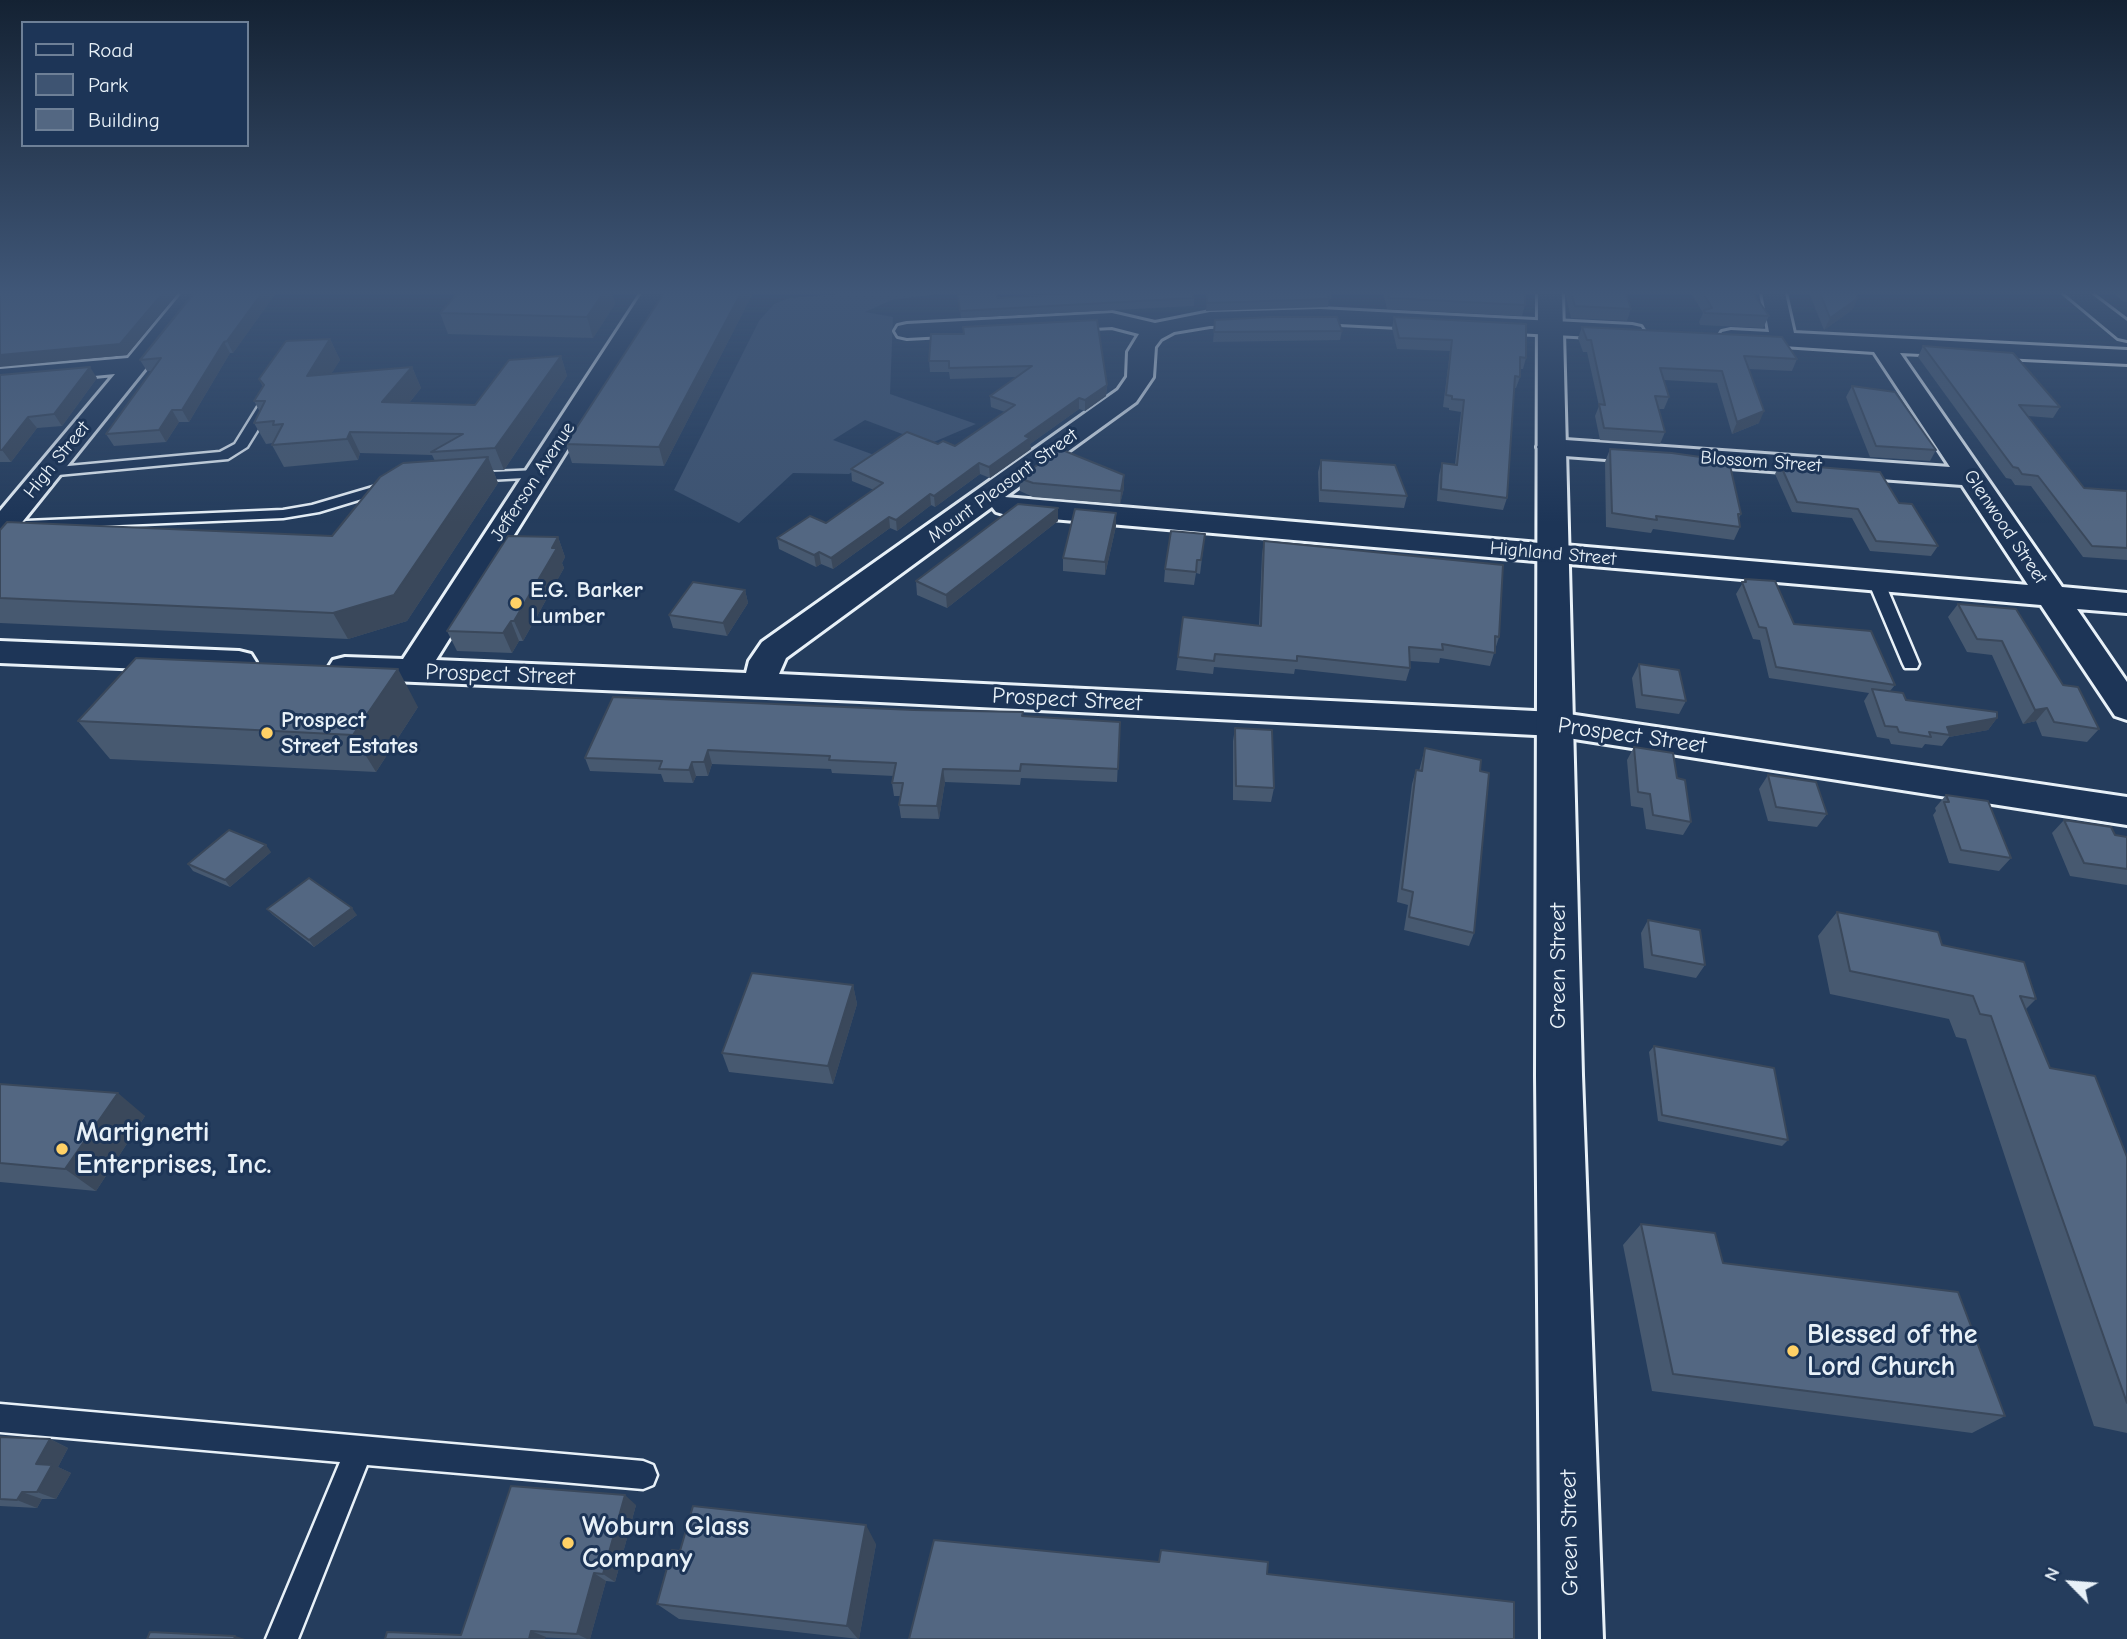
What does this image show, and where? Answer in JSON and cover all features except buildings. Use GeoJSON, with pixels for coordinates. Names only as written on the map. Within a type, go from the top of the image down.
{"type":"FeatureCollection","features":[{"type":"Feature","properties":{"kind":"street"},"geometry":{"type":"LineString","coordinates":[[0,377],[85,369]]}},
{"type":"Feature","properties":{"kind":"street","name":"High Street"},"geometry":{"type":"LineString","coordinates":[[2,528],[131,369]]}},
{"type":"Feature","properties":{"kind":"street","name":"Jefferson Avenue"},"geometry":{"type":"LineString","coordinates":[[412,671],[605,369]]}},
{"type":"Feature","properties":{"kind":"street","name":"Mount Pleasant Street"},"geometry":{"type":"LineString","coordinates":[[759,686],[766,661],[774,650],[1127,397],[1139,377],[1140,369]]}},
{"type":"Feature","properties":{"kind":"street","name":"Green Street"},"geometry":{"type":"LineString","coordinates":[[1550,369],[1559,1075],[1572,1639]]}},
{"type":"Feature","properties":{"kind":"street","name":"Glenwood Street"},"geometry":{"type":"LineString","coordinates":[[1899,369],[2127,708]]}},
{"type":"Feature","properties":{"kind":"street","name":"Blossom Street"},"geometry":{"type":"LineString","coordinates":[[1551,447],[1971,477]]}},
{"type":"Feature","properties":{"kind":"street","name":"Highland Street"},"geometry":{"type":"LineString","coordinates":[[979,503],[2127,603]]}},
{"type":"Feature","properties":{"kind":"street"},"geometry":{"type":"LineString","coordinates":[[0,652],[275,664]]}},
{"type":"Feature","properties":{"kind":"street","name":"Prospect Street"},"geometry":{"type":"LineString","coordinates":[[316,666],[1555,724],[2127,811]]}},
{"type":"Feature","properties":{"kind":"lane"},"geometry":{"type":"LineString","coordinates":[[47,472],[217,458],[240,447],[266,405]]}},
{"type":"Feature","properties":{"kind":"lane"},"geometry":{"type":"LineString","coordinates":[[449,478],[538,474]]}},
{"type":"Feature","properties":{"kind":"lane"},"geometry":{"type":"LineString","coordinates":[[2,528],[284,514],[321,507],[404,483]]}},
{"type":"Feature","properties":{"kind":"lane"},"geometry":{"type":"LineString","coordinates":[[1876,581],[1911,664]]}},
{"type":"Feature","properties":{"kind":"lane"},"geometry":{"type":"LineString","coordinates":[[0,1418],[643,1475]]}},
{"type":"Feature","properties":{"kind":"lane"},"geometry":{"type":"LineString","coordinates":[[282,1639],[359,1450]]}},
{"type":"Feature","properties":{"kind":"green space"},"geometry":{"type":"Polygon","coordinates":[[[735,369],[891,369],[890,394],[976,424],[929,444],[865,420],[833,440],[877,456],[849,474],[793,473],[739,523],[674,490],[735,369]]]}},
{"type":"Feature","properties":{"kind":"place","name":"E.G. Barker Lumber"},"geometry":{"type":"Point","coordinates":[516,603]}},
{"type":"Feature","properties":{"kind":"place","name":"Prospect Street Estates"},"geometry":{"type":"Point","coordinates":[267,733]}},
{"type":"Feature","properties":{"kind":"place","name":"Martignetti Enterprises, Inc."},"geometry":{"type":"Point","coordinates":[62,1149]}},
{"type":"Feature","properties":{"kind":"place","name":"Blessed of the Lord Church"},"geometry":{"type":"Point","coordinates":[1793,1351]}},
{"type":"Feature","properties":{"kind":"place","name":"Woburn Glass Company"},"geometry":{"type":"Point","coordinates":[568,1543]}}]}
